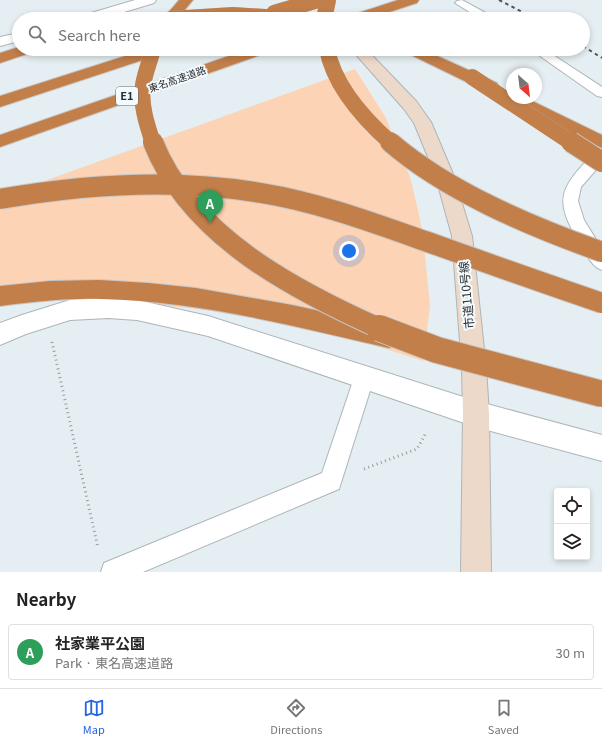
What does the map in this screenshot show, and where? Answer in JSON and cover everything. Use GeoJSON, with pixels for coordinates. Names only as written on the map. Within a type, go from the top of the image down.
{"type":"FeatureCollection","features":[{"type":"Feature","properties":{"kind":"highway"},"geometry":{"type":"LineString","coordinates":[[176,12],[186,0]]}},
{"type":"Feature","properties":{"kind":"highway"},"geometry":{"type":"LineString","coordinates":[[278,12],[318,0]]}},
{"type":"Feature","properties":{"kind":"highway"},"geometry":{"type":"LineString","coordinates":[[324,12],[328,0]]}},
{"type":"Feature","properties":{"kind":"highway"},"geometry":{"type":"LineString","coordinates":[[375,12],[412,0]]}},
{"type":"Feature","properties":{"kind":"highway"},"geometry":{"type":"LineString","coordinates":[[0,58],[12,54]]}},
{"type":"Feature","properties":{"kind":"highway"},"geometry":{"type":"LineString","coordinates":[[0,102],[141,56]]}},
{"type":"Feature","properties":{"kind":"highway"},"geometry":{"type":"LineString","coordinates":[[151,56],[143,86],[144,107],[148,130],[158,154],[172,180],[191,205],[245,253],[280,277],[324,302],[424,345]]}},
{"type":"Feature","properties":{"kind":"highway","name":"東名高速道路"},"geometry":{"type":"LineString","coordinates":[[0,141],[245,56]]}},
{"type":"Feature","properties":{"kind":"highway"},"geometry":{"type":"LineString","coordinates":[[329,56],[337,78],[352,102],[374,126],[402,151],[463,192],[548,231],[602,252]]}},
{"type":"Feature","properties":{"kind":"highway"},"geometry":{"type":"LineString","coordinates":[[426,56],[506,94]]}},
{"type":"Feature","properties":{"kind":"highway"},"geometry":{"type":"LineString","coordinates":[[472,77],[602,162]]}},
{"type":"Feature","properties":{"kind":"highway"},"geometry":{"type":"LineString","coordinates":[[525,104],[602,142]]}},
{"type":"Feature","properties":{"kind":"highway"},"geometry":{"type":"LineString","coordinates":[[0,199],[88,185],[140,183],[198,185],[244,190],[297,200],[351,215],[602,303]]}},
{"type":"Feature","properties":{"kind":"highway"},"geometry":{"type":"LineString","coordinates":[[0,296],[71,289],[126,289],[176,294],[265,309],[424,345],[602,394]]}},
{"type":"Feature","properties":{"kind":"street"},"geometry":{"type":"LineString","coordinates":[[110,12],[150,0]]}},
{"type":"Feature","properties":{"kind":"street"},"geometry":{"type":"LineString","coordinates":[[304,0],[317,12]]}},
{"type":"Feature","properties":{"kind":"street"},"geometry":{"type":"LineString","coordinates":[[0,42],[12,39]]}},
{"type":"Feature","properties":{"kind":"street","name":"市道110号線"},"geometry":{"type":"LineString","coordinates":[[364,56],[410,105],[422,122],[437,155],[454,205],[462,236],[474,368],[476,414],[476,572]]}},
{"type":"Feature","properties":{"kind":"street"},"geometry":{"type":"LineString","coordinates":[[0,334],[22,325],[70,310],[108,308],[137,310],[208,326],[476,414],[602,448]]}},
{"type":"Feature","properties":{"kind":"lane"},"geometry":{"type":"LineString","coordinates":[[461,3],[477,12]]}},
{"type":"Feature","properties":{"kind":"lane"},"geometry":{"type":"LineString","coordinates":[[546,56],[602,94]]}},
{"type":"Feature","properties":{"kind":"lane"},"geometry":{"type":"LineString","coordinates":[[602,154],[574,187],[571,192],[570,205],[580,228],[602,263]]}},
{"type":"Feature","properties":{"kind":"lane"},"geometry":{"type":"LineString","coordinates":[[113,572],[331,481],[364,378]]}},
{"type":"Feature","properties":{"kind":"path"},"geometry":{"type":"LineString","coordinates":[[51,334],[99,549]]}},
{"type":"Feature","properties":{"kind":"path"},"geometry":{"type":"LineString","coordinates":[[331,481],[416,449],[426,433]]}},
{"type":"Feature","properties":{"kind":"shaded area"},"geometry":{"type":"Polygon","coordinates":[[[355,69],[386,118],[410,177],[418,210],[423,235],[430,306],[423,361],[370,344],[274,318],[85,296],[0,299],[0,197],[355,69]]]}},
{"type":"Feature","properties":{"kind":"railway"},"geometry":{"type":"LineString","coordinates":[[499,0],[522,12]]}},
{"type":"Feature","properties":{"kind":"railway"},"geometry":{"type":"LineString","coordinates":[[590,50],[602,58]]}},
{"type":"Feature","properties":{"kind":"place","name":"社家業平公園"},"geometry":{"type":"Point","coordinates":[210,223]}}]}
